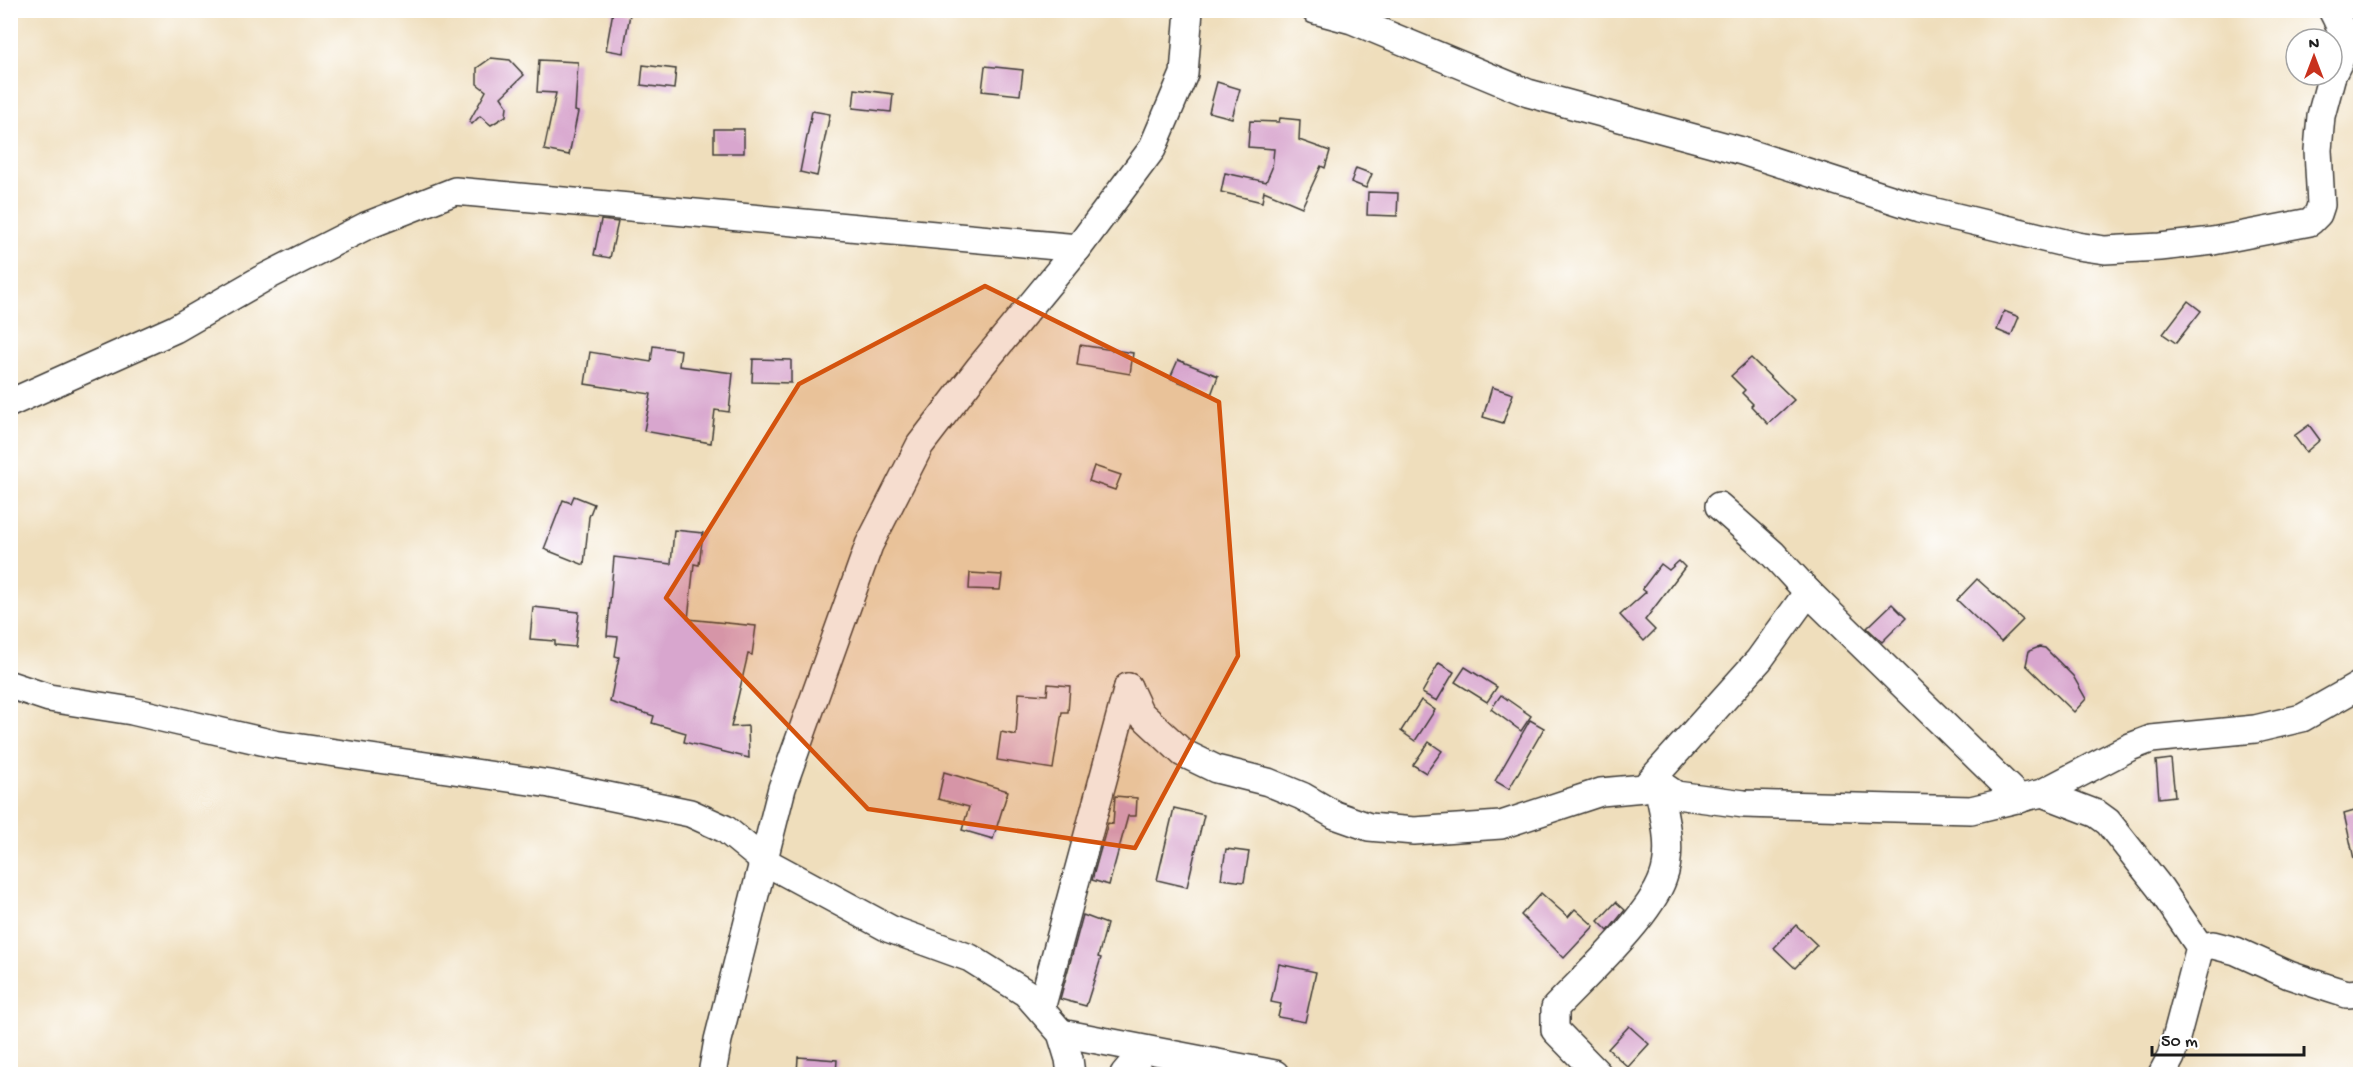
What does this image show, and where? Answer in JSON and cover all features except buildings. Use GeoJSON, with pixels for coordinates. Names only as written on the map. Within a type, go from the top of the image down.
{"type":"FeatureCollection","features":[{"type":"Feature","properties":{"kind":"street"},"geometry":{"type":"LineString","coordinates":[[712,1074],[718,1040],[782,788],[869,545],[920,445],[980,367],[1078,248],[1152,149],[1184,74],[1190,10]]}},
{"type":"Feature","properties":{"kind":"street"},"geometry":{"type":"LineString","coordinates":[[1315,10],[1352,20],[1528,93],[1742,151],[1919,208],[2077,246],[2105,250],[2213,241],[2310,222],[2318,214],[2321,205],[2318,150],[2321,116],[2329,87]]}},
{"type":"Feature","properties":{"kind":"street"},"geometry":{"type":"LineString","coordinates":[[2332,10],[2341,27]]}},
{"type":"Feature","properties":{"kind":"street"},"geometry":{"type":"LineString","coordinates":[[2344,32],[2344,52]]}},
{"type":"Feature","properties":{"kind":"street"},"geometry":{"type":"LineString","coordinates":[[10,403],[175,329],[262,279],[366,226],[455,191],[1078,248]]}},
{"type":"Feature","properties":{"kind":"street"},"geometry":{"type":"LineString","coordinates":[[1719,506],[1772,553],[1808,592],[2031,796],[2097,814],[2108,822],[2160,888],[2200,947],[2171,1057],[2162,1074]]}},
{"type":"Feature","properties":{"kind":"street"},"geometry":{"type":"LineString","coordinates":[[1041,1009],[1128,687],[1140,712],[1183,753],[1216,769],[1268,782],[1302,796],[1335,815],[1369,827],[1414,831],[1501,825],[1600,792],[1644,788],[1655,781],[1760,660],[1808,592]]}},
{"type":"Feature","properties":{"kind":"street"},"geometry":{"type":"LineString","coordinates":[[10,685],[49,698],[132,711],[274,744],[625,798],[690,813],[724,830],[764,861],[890,929],[970,958],[1026,993],[1060,1033],[1069,1059],[1071,1074]]}},
{"type":"Feature","properties":{"kind":"street"},"geometry":{"type":"LineString","coordinates":[[1655,781],[1677,795],[1744,804],[1971,810],[2031,796],[2151,739],[2255,729],[2302,718],[2361,685]]}},
{"type":"Feature","properties":{"kind":"street"},"geometry":{"type":"LineString","coordinates":[[1598,1074],[1555,1030],[1555,1008],[1646,909],[1664,877],[1666,831],[1655,781]]}},
{"type":"Feature","properties":{"kind":"street"},"geometry":{"type":"LineString","coordinates":[[2200,947],[2223,947],[2331,989],[2347,994],[2361,993]]}},
{"type":"Feature","properties":{"kind":"street"},"geometry":{"type":"LineString","coordinates":[[1060,1033],[1275,1074]]}},
{"type":"Feature","properties":{"kind":"street"},"geometry":{"type":"LineString","coordinates":[[1124,1074],[1144,1050]]}},
{"type":"Feature","properties":{"kind":"highlighted area"},"geometry":{"type":"Polygon","coordinates":[[[985,286],[1219,402],[1238,656],[1135,848],[868,809],[666,598],[799,384],[985,286]]]}}]}
